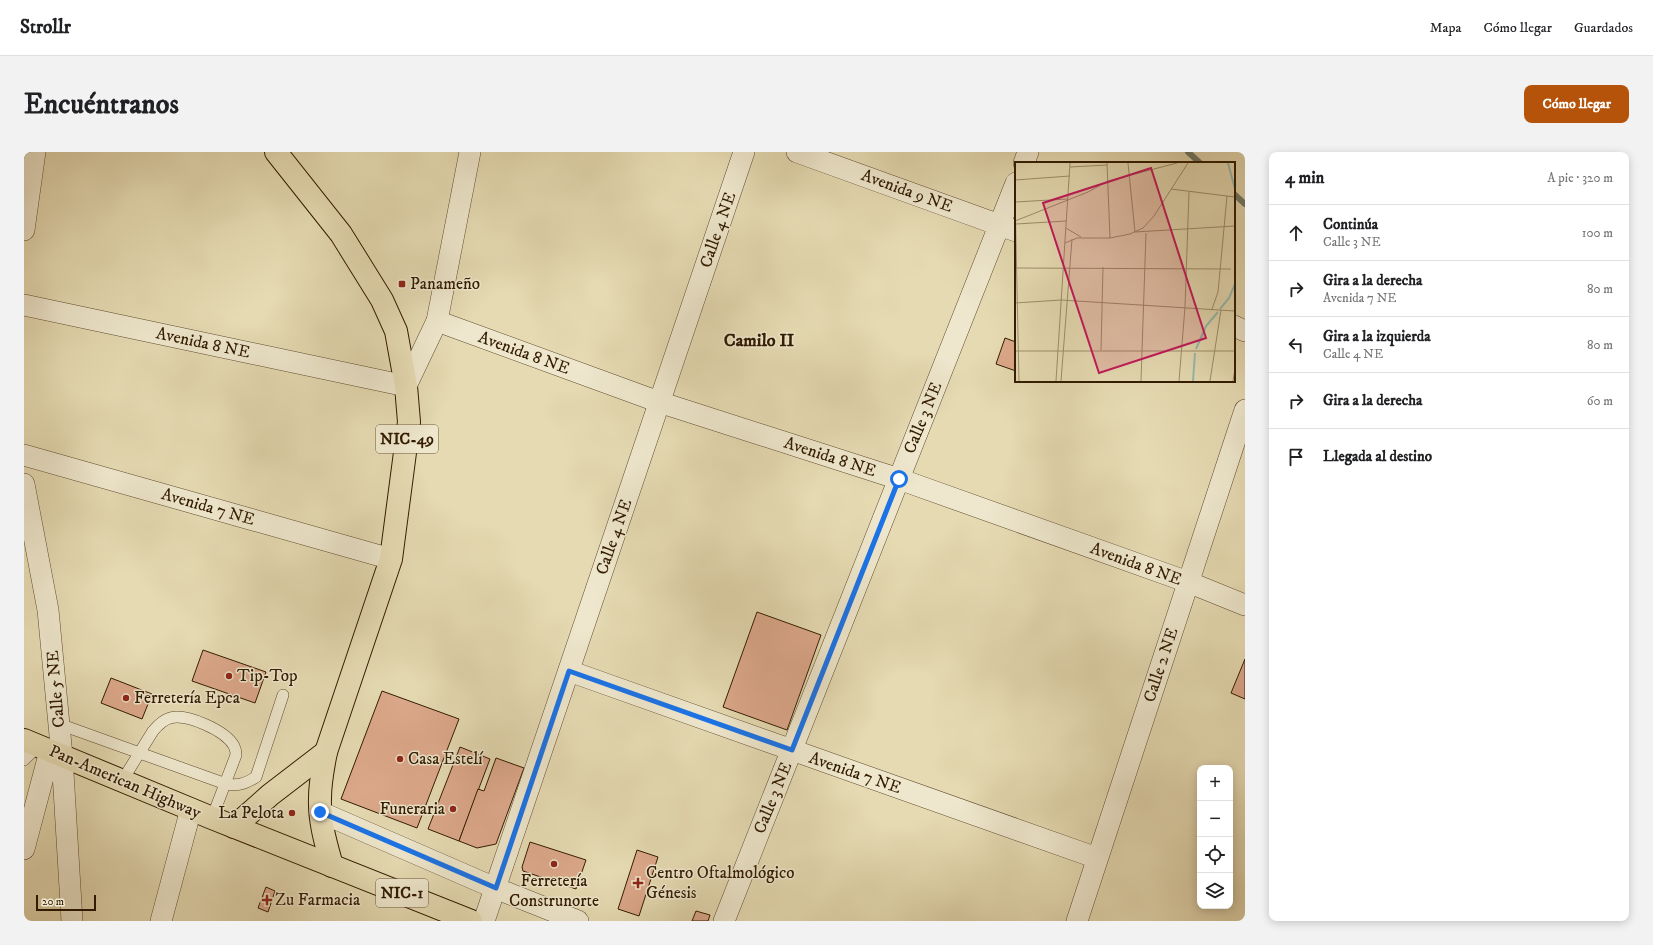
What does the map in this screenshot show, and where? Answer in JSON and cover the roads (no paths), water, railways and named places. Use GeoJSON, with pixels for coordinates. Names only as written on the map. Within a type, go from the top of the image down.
{"type":"FeatureCollection","features":[{"type":"Feature","properties":{"kind":"main road","name":"NIC-49"},"geometry":{"type":"LineString","coordinates":[[276,152],[341,234],[382,300],[396,331],[406,386],[409,422],[391,559],[326,752],[319,799],[323,833],[332,866]]}},
{"type":"Feature","properties":{"kind":"main road","name":"Pan-American Highway"},"geometry":{"type":"LineString","coordinates":[[40,751],[122,781],[471,921]]}},
{"type":"Feature","properties":{"kind":"main road"},"geometry":{"type":"LineString","coordinates":[[234,827],[270,795],[326,752]]}},
{"type":"Feature","properties":{"kind":"street"},"geometry":{"type":"LineString","coordinates":[[406,386],[437,321],[470,152]]}},
{"type":"Feature","properties":{"kind":"street","name":"Calle 4 NE"},"geometry":{"type":"LineString","coordinates":[[484,921],[744,152]]}},
{"type":"Feature","properties":{"kind":"street","name":"Avenida 9 NE"},"geometry":{"type":"LineString","coordinates":[[797,152],[1008,228]]}},
{"type":"Feature","properties":{"kind":"street"},"geometry":{"type":"LineString","coordinates":[[1024,162],[1028,152]]}},
{"type":"Feature","properties":{"kind":"street"},"geometry":{"type":"LineString","coordinates":[[24,230],[31,161]]}},
{"type":"Feature","properties":{"kind":"street","name":"Calle 3 NE"},"geometry":{"type":"LineString","coordinates":[[724,921],[899,479],[1008,228],[1015,189]]}},
{"type":"Feature","properties":{"kind":"street","name":"Avenida 8 NE"},"geometry":{"type":"LineString","coordinates":[[24,305],[406,386]]}},
{"type":"Feature","properties":{"kind":"street","name":"Avenida 8 NE"},"geometry":{"type":"LineString","coordinates":[[437,321],[660,402],[899,479],[1188,582],[1245,605]]}},
{"type":"Feature","properties":{"kind":"street"},"geometry":{"type":"LineString","coordinates":[[1235,326],[1245,331]]}},
{"type":"Feature","properties":{"kind":"street","name":"Calle 2 NE"},"geometry":{"type":"LineString","coordinates":[[1076,921],[1245,410]]}},
{"type":"Feature","properties":{"kind":"street","name":"Avenida 7 NE"},"geometry":{"type":"LineString","coordinates":[[24,455],[391,559]]}},
{"type":"Feature","properties":{"kind":"street","name":"Calle 5 NE"},"geometry":{"type":"LineString","coordinates":[[24,484],[48,610],[59,724],[40,751],[72,921]]}},
{"type":"Feature","properties":{"kind":"street","name":"Avenida 7 NE"},"geometry":{"type":"LineString","coordinates":[[569,671],[1097,858]]}},
{"type":"Feature","properties":{"kind":"street"},"geometry":{"type":"LineString","coordinates":[[24,849],[40,751]]}},
{"type":"Feature","properties":{"kind":"street"},"geometry":{"type":"LineString","coordinates":[[162,921],[191,809]]}},
{"type":"Feature","properties":{"kind":"street"},"geometry":{"type":"LineString","coordinates":[[320,812],[496,888],[578,921]]}},
{"type":"Feature","properties":{"kind":"lane"},"geometry":{"type":"LineString","coordinates":[[59,724],[235,786],[245,784],[256,777],[283,695]]}},
{"type":"Feature","properties":{"kind":"lane"},"geometry":{"type":"LineString","coordinates":[[122,781],[153,731],[159,724],[171,718],[189,718],[199,722],[224,735],[234,745],[236,755],[212,818]]}},
{"type":"Feature","properties":{"kind":"waterway"},"geometry":{"type":"LineString","coordinates":[[1188,152],[1199,162]]}},
{"type":"Feature","properties":{"kind":"waterway"},"geometry":{"type":"LineString","coordinates":[[1235,195],[1245,204]]}},
{"type":"Feature","properties":{"kind":"place","name":"Panameño"},"geometry":{"type":"Point","coordinates":[402,284]}},
{"type":"Feature","properties":{"kind":"place","name":"Tip-Top"},"geometry":{"type":"Point","coordinates":[229,676]}},
{"type":"Feature","properties":{"kind":"place","name":"Ferretería Epca"},"geometry":{"type":"Point","coordinates":[126,698]}},
{"type":"Feature","properties":{"kind":"place","name":"Casa Estelí"},"geometry":{"type":"Point","coordinates":[400,759]}},
{"type":"Feature","properties":{"kind":"place","name":"Funeraria"},"geometry":{"type":"Point","coordinates":[453,809]}},
{"type":"Feature","properties":{"kind":"place","name":"La Pelota"},"geometry":{"type":"Point","coordinates":[292,813]}},
{"type":"Feature","properties":{"kind":"place","name":"Ferretería Construnorte"},"geometry":{"type":"Point","coordinates":[554,864]}},
{"type":"Feature","properties":{"kind":"place","name":"Centro Oftalmológico Génesis"},"geometry":{"type":"Point","coordinates":[638,883]}},
{"type":"Feature","properties":{"kind":"place","name":"Zu Farmacia"},"geometry":{"type":"Point","coordinates":[267,900]}},
{"type":"Feature","properties":{"kind":"district","name":"Camilo II"},"geometry":{"type":"Point","coordinates":[759,341]}}]}
